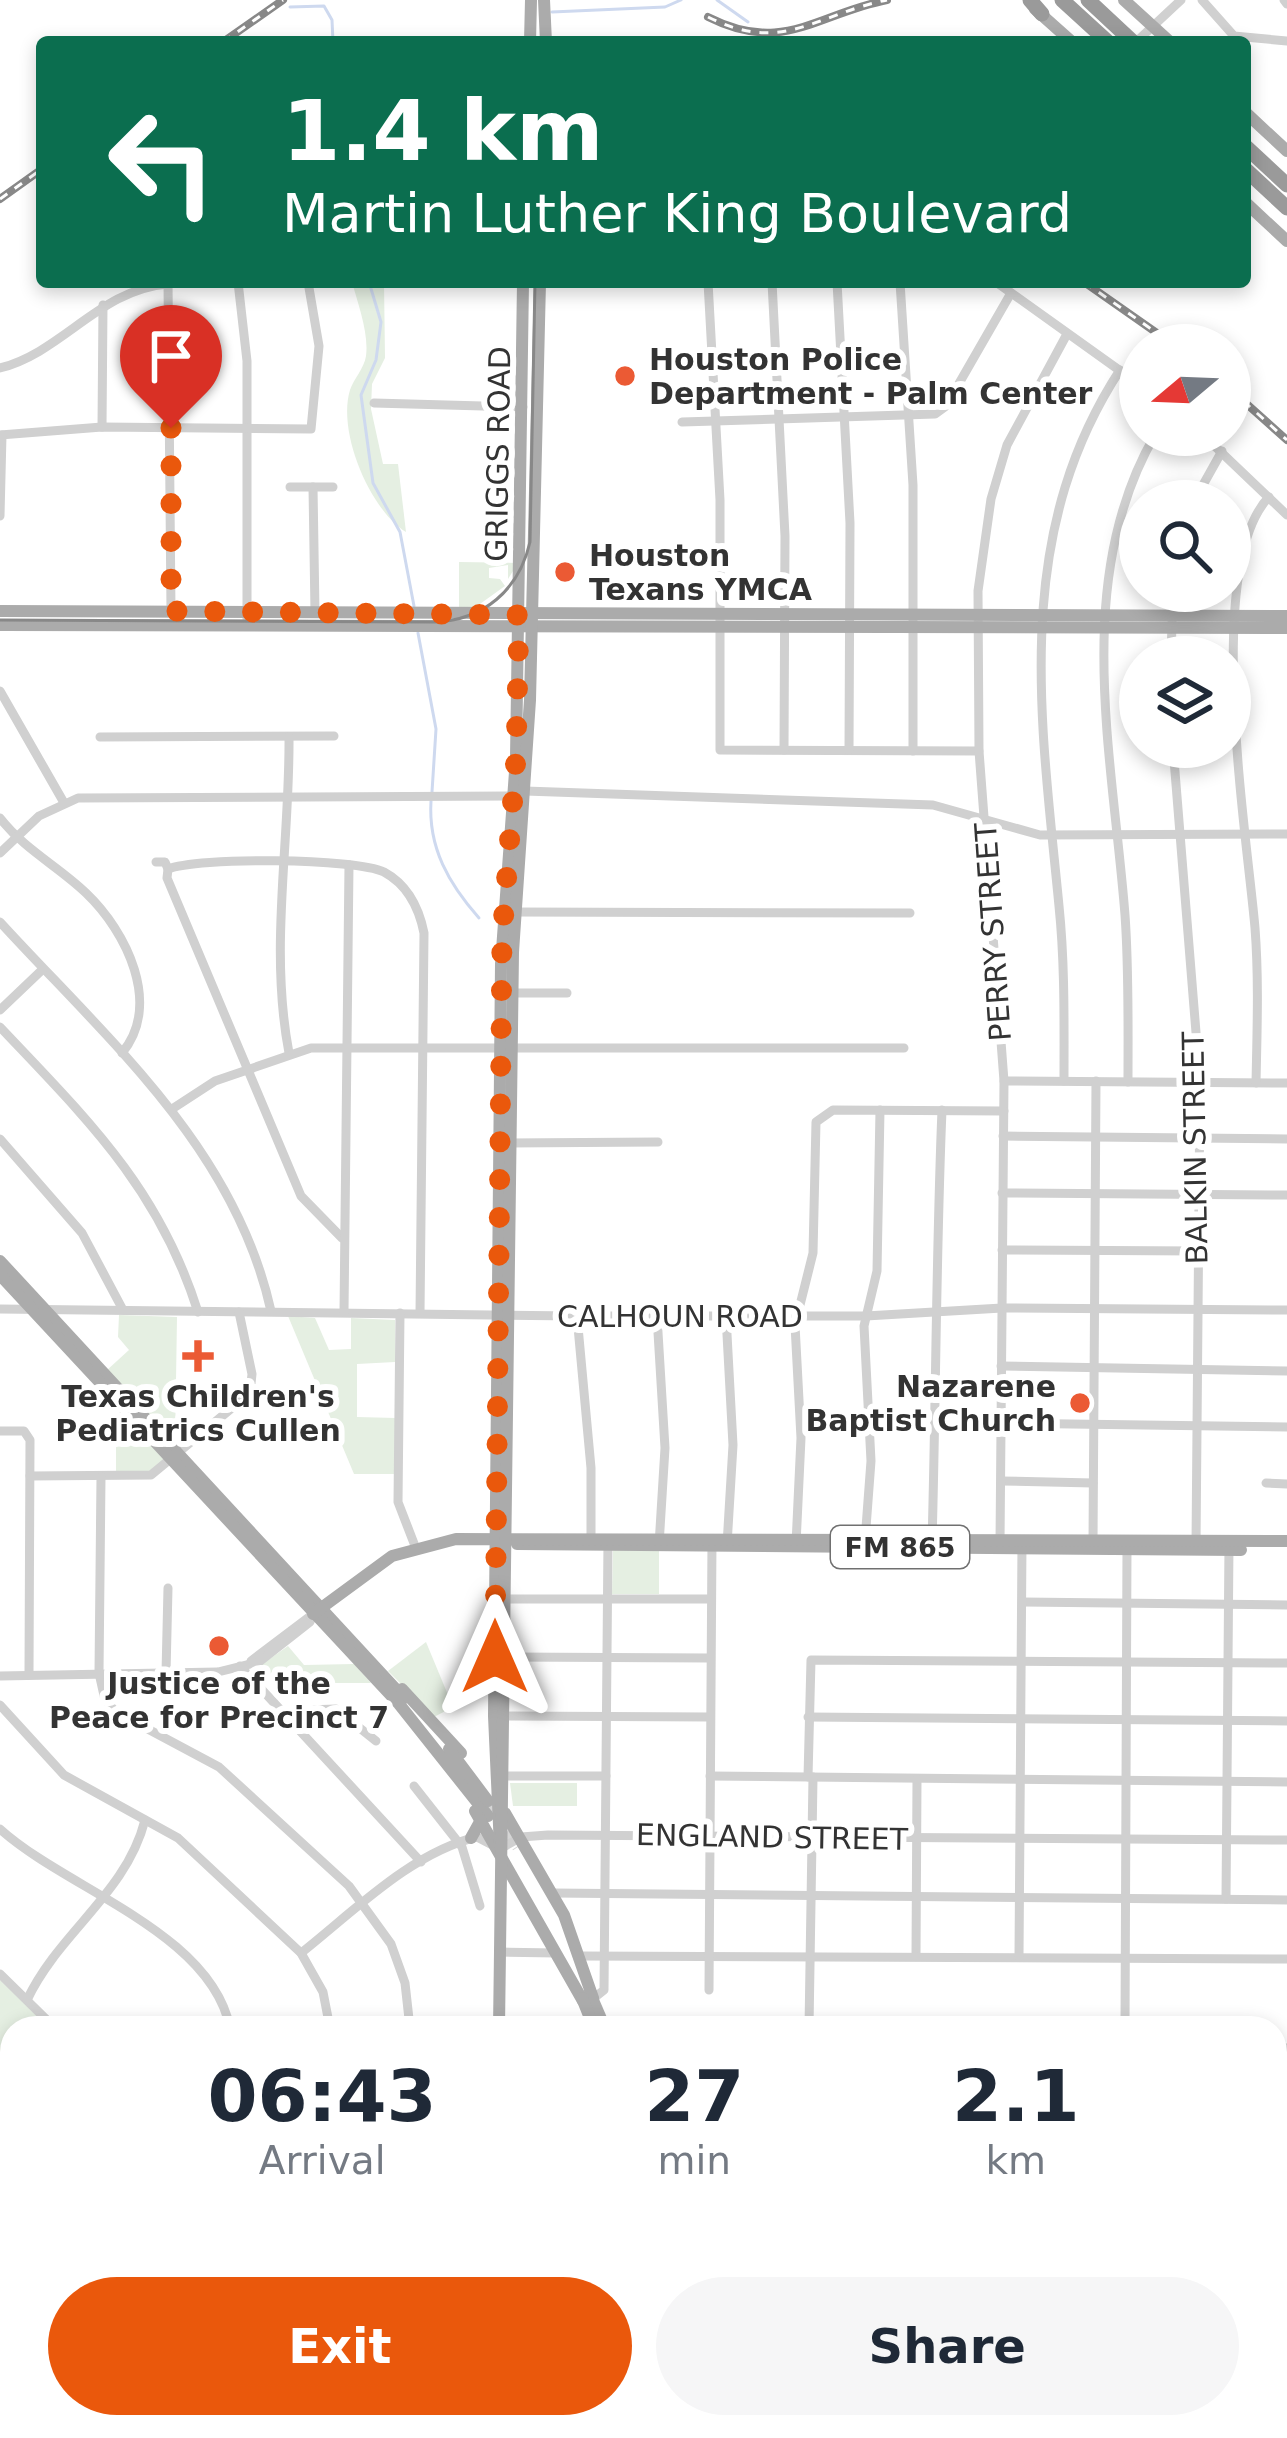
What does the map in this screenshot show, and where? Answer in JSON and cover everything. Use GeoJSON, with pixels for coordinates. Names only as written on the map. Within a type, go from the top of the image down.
{"type":"FeatureCollection","features":[{"type":"Feature","properties":{"kind":"highway"},"geometry":{"type":"LineString","coordinates":[[1028,0],[1042,14]]}},
{"type":"Feature","properties":{"kind":"highway"},"geometry":{"type":"LineString","coordinates":[[1062,0],[1119,36]]}},
{"type":"Feature","properties":{"kind":"highway"},"geometry":{"type":"LineString","coordinates":[[1088,0],[1121,36]]}},
{"type":"Feature","properties":{"kind":"highway"},"geometry":{"type":"LineString","coordinates":[[1251,152],[1287,185]]}},
{"type":"Feature","properties":{"kind":"highway"},"geometry":{"type":"LineString","coordinates":[[1251,175],[1287,208]]}},
{"type":"Feature","properties":{"kind":"main road"},"geometry":{"type":"LineString","coordinates":[[530,36],[531,0]]}},
{"type":"Feature","properties":{"kind":"main road"},"geometry":{"type":"LineString","coordinates":[[544,0],[546,36]]}},
{"type":"Feature","properties":{"kind":"main road"},"geometry":{"type":"LineString","coordinates":[[1124,0],[1164,36]]}},
{"type":"Feature","properties":{"kind":"main road"},"geometry":{"type":"LineString","coordinates":[[1042,14],[1066,36]]}},
{"type":"Feature","properties":{"kind":"main road"},"geometry":{"type":"LineString","coordinates":[[1251,118],[1287,151]]}},
{"type":"Feature","properties":{"kind":"main road"},"geometry":{"type":"LineString","coordinates":[[1251,208],[1287,241]]}},
{"type":"Feature","properties":{"kind":"main road","name":"GRIGGS ROAD"},"geometry":{"type":"LineString","coordinates":[[524,288],[526,620]]}},
{"type":"Feature","properties":{"kind":"main road","name":"GRIGGS ROAD"},"geometry":{"type":"LineString","coordinates":[[499,2016],[499,1952],[513,1846],[491,1810],[499,1772],[508,912],[520,794],[540,288]]}},
{"type":"Feature","properties":{"kind":"main road"},"geometry":{"type":"LineString","coordinates":[[0,611],[171,611],[247,619],[315,612],[526,620]]}},
{"type":"Feature","properties":{"kind":"main road"},"geometry":{"type":"LineString","coordinates":[[1235,622],[1287,616]]}},
{"type":"Feature","properties":{"kind":"main road"},"geometry":{"type":"LineString","coordinates":[[0,625],[247,619],[1172,621],[1287,628]]}},
{"type":"Feature","properties":{"kind":"main road"},"geometry":{"type":"LineString","coordinates":[[914,621],[955,627],[978,621]]}},
{"type":"Feature","properties":{"kind":"main road"},"geometry":{"type":"LineString","coordinates":[[0,1261],[379,1677],[491,1810],[589,2001]]}},
{"type":"Feature","properties":{"kind":"main road"},"geometry":{"type":"LineString","coordinates":[[0,1275],[39,1309]]}},
{"type":"Feature","properties":{"kind":"main road","name":"FM 865"},"geometry":{"type":"LineString","coordinates":[[317,1610],[364,1571],[415,1546],[500,1540],[1287,1545]]}},
{"type":"Feature","properties":{"kind":"main road"},"geometry":{"type":"LineString","coordinates":[[379,1677],[431,1716],[478,1774],[491,1810],[513,1846],[553,1893],[580,1956],[592,2016]]}},
{"type":"Feature","properties":{"kind":"main road"},"geometry":{"type":"LineString","coordinates":[[478,1774],[499,1772]]}},
{"type":"Feature","properties":{"kind":"main road"},"geometry":{"type":"LineString","coordinates":[[465,1840],[491,1810]]}},
{"type":"Feature","properties":{"kind":"main road"},"geometry":{"type":"LineString","coordinates":[[513,1846],[556,1953],[598,2016]]}},
{"type":"Feature","properties":{"kind":"street"},"geometry":{"type":"LineString","coordinates":[[1132,36],[1181,0]]}},
{"type":"Feature","properties":{"kind":"street"},"geometry":{"type":"LineString","coordinates":[[1202,0],[1226,29],[1239,36]]}},
{"type":"Feature","properties":{"kind":"street"},"geometry":{"type":"LineString","coordinates":[[1251,41],[1287,41]]}},
{"type":"Feature","properties":{"kind":"street"},"geometry":{"type":"LineString","coordinates":[[0,368],[32,356],[104,305],[140,288]]}},
{"type":"Feature","properties":{"kind":"street"},"geometry":{"type":"LineString","coordinates":[[168,288],[171,611]]}},
{"type":"Feature","properties":{"kind":"street"},"geometry":{"type":"LineString","coordinates":[[239,288],[247,342],[247,619]]}},
{"type":"Feature","properties":{"kind":"street"},"geometry":{"type":"LineString","coordinates":[[1,516],[1,435],[102,428],[311,429],[319,346],[309,288]]}},
{"type":"Feature","properties":{"kind":"street"},"geometry":{"type":"LineString","coordinates":[[708,288],[720,749],[979,751]]}},
{"type":"Feature","properties":{"kind":"street"},"geometry":{"type":"LineString","coordinates":[[772,288],[785,621],[784,750]]}},
{"type":"Feature","properties":{"kind":"street"},"geometry":{"type":"LineString","coordinates":[[837,288],[850,523],[849,750]]}},
{"type":"Feature","properties":{"kind":"street"},"geometry":{"type":"LineString","coordinates":[[900,288],[914,621],[913,751]]}},
{"type":"Feature","properties":{"kind":"street"},"geometry":{"type":"LineString","coordinates":[[1004,288],[1119,369]]}},
{"type":"Feature","properties":{"kind":"street"},"geometry":{"type":"LineString","coordinates":[[682,422],[907,419],[935,414],[946,406],[1011,293]]}},
{"type":"Feature","properties":{"kind":"street"},"geometry":{"type":"LineString","coordinates":[[102,428],[104,305]]}},
{"type":"Feature","properties":{"kind":"street","name":"PERRY STREET"},"geometry":{"type":"LineString","coordinates":[[1000,1544],[1004,1081],[979,751],[982,545],[1007,445],[1066,334]]}},
{"type":"Feature","properties":{"kind":"street"},"geometry":{"type":"LineString","coordinates":[[1064,1081],[1064,971],[1051,835],[1042,621],[1049,534],[1067,472],[1084,430],[1119,372]]}},
{"type":"Feature","properties":{"kind":"street"},"geometry":{"type":"LineString","coordinates":[[374,403],[523,407]]}},
{"type":"Feature","properties":{"kind":"street"},"geometry":{"type":"LineString","coordinates":[[1128,1082],[1128,977],[1106,707],[1107,622],[1122,506],[1145,456]]}},
{"type":"Feature","properties":{"kind":"street"},"geometry":{"type":"LineString","coordinates":[[1227,456],[1287,515]]}},
{"type":"Feature","properties":{"kind":"street"},"geometry":{"type":"LineString","coordinates":[[290,487],[334,487]]}},
{"type":"Feature","properties":{"kind":"street"},"geometry":{"type":"LineString","coordinates":[[313,487],[315,612]]}},
{"type":"Feature","properties":{"kind":"street"},"geometry":{"type":"LineString","coordinates":[[1256,1083],[1257,974],[1235,622],[1239,572],[1252,524],[1269,497]]}},
{"type":"Feature","properties":{"kind":"street"},"geometry":{"type":"LineString","coordinates":[[1172,612],[1172,636]]}},
{"type":"Feature","properties":{"kind":"street"},"geometry":{"type":"LineString","coordinates":[[0,691],[63,801]]}},
{"type":"Feature","properties":{"kind":"street"},"geometry":{"type":"LineString","coordinates":[[100,737],[334,736]]}},
{"type":"Feature","properties":{"kind":"street"},"geometry":{"type":"LineString","coordinates":[[289,737],[281,990],[289,1053]]}},
{"type":"Feature","properties":{"kind":"street","name":"BALKIN STREET"},"geometry":{"type":"LineString","coordinates":[[1175,768],[1200,1082],[1196,1545]]}},
{"type":"Feature","properties":{"kind":"street"},"geometry":{"type":"LineString","coordinates":[[0,853],[63,801],[111,796],[520,794],[905,803],[1051,835],[1287,834]]}},
{"type":"Feature","properties":{"kind":"street"},"geometry":{"type":"LineString","coordinates":[[0,818],[16,838],[83,890],[121,941],[143,1010],[137,1033],[122,1053]]}},
{"type":"Feature","properties":{"kind":"street"},"geometry":{"type":"LineString","coordinates":[[155,862],[157,869],[349,865],[373,868],[400,883],[422,922],[419,1313]]}},
{"type":"Feature","properties":{"kind":"street"},"geometry":{"type":"LineString","coordinates":[[344,1312],[349,865]]}},
{"type":"Feature","properties":{"kind":"street"},"geometry":{"type":"LineString","coordinates":[[168,869],[166,878],[303,1201],[329,1221],[344,1243]]}},
{"type":"Feature","properties":{"kind":"street"},"geometry":{"type":"LineString","coordinates":[[508,912],[910,913]]}},
{"type":"Feature","properties":{"kind":"street"},"geometry":{"type":"LineString","coordinates":[[0,922],[172,1109],[231,1198],[271,1312]]}},
{"type":"Feature","properties":{"kind":"street"},"geometry":{"type":"LineString","coordinates":[[0,1010],[43,969]]}},
{"type":"Feature","properties":{"kind":"street"},"geometry":{"type":"LineString","coordinates":[[507,993],[567,993]]}},
{"type":"Feature","properties":{"kind":"street"},"geometry":{"type":"LineString","coordinates":[[0,1028],[126,1163],[171,1238],[198,1312]]}},
{"type":"Feature","properties":{"kind":"street"},"geometry":{"type":"LineString","coordinates":[[172,1109],[202,1087],[246,1068],[289,1053],[347,1046],[904,1048]]}},
{"type":"Feature","properties":{"kind":"street"},"geometry":{"type":"LineString","coordinates":[[1004,1081],[1287,1084]]}},
{"type":"Feature","properties":{"kind":"street"},"geometry":{"type":"LineString","coordinates":[[1093,1545],[1096,1082]]}},
{"type":"Feature","properties":{"kind":"street"},"geometry":{"type":"LineString","coordinates":[[865,1542],[871,1461],[866,1316],[877,1271],[880,1110]]}},
{"type":"Feature","properties":{"kind":"street"},"geometry":{"type":"LineString","coordinates":[[932,1543],[934,1313],[943,1110]]}},
{"type":"Feature","properties":{"kind":"street"},"geometry":{"type":"LineString","coordinates":[[796,1541],[801,1438],[796,1316],[814,1253],[812,1143],[821,1114],[1004,1111]]}},
{"type":"Feature","properties":{"kind":"street"},"geometry":{"type":"LineString","coordinates":[[1003,1136],[1287,1139]]}},
{"type":"Feature","properties":{"kind":"street"},"geometry":{"type":"LineString","coordinates":[[0,1139],[82,1233],[123,1310]]}},
{"type":"Feature","properties":{"kind":"street"},"geometry":{"type":"LineString","coordinates":[[505,1143],[658,1142]]}},
{"type":"Feature","properties":{"kind":"street"},"geometry":{"type":"LineString","coordinates":[[1003,1193],[1287,1195]]}},
{"type":"Feature","properties":{"kind":"street"},"geometry":{"type":"LineString","coordinates":[[329,1221],[345,1212]]}},
{"type":"Feature","properties":{"kind":"street"},"geometry":{"type":"LineString","coordinates":[[1002,1250],[1199,1252]]}},
{"type":"Feature","properties":{"kind":"street","name":"CALHOUN ROAD"},"geometry":{"type":"LineString","coordinates":[[0,1309],[577,1316],[866,1316],[1002,1308],[1287,1310]]}},
{"type":"Feature","properties":{"kind":"street"},"geometry":{"type":"LineString","coordinates":[[30,1476],[151,1475],[250,1393],[252,1374],[239,1312]]}},
{"type":"Feature","properties":{"kind":"street"},"geometry":{"type":"LineString","coordinates":[[400,1313],[398,1502],[415,1546]]}},
{"type":"Feature","properties":{"kind":"street"},"geometry":{"type":"LineString","coordinates":[[577,1316],[592,1468],[591,1540]]}},
{"type":"Feature","properties":{"kind":"street"},"geometry":{"type":"LineString","coordinates":[[657,1316],[665,1448],[660,1540]]}},
{"type":"Feature","properties":{"kind":"street"},"geometry":{"type":"LineString","coordinates":[[726,1316],[733,1445],[727,1541]]}},
{"type":"Feature","properties":{"kind":"street"},"geometry":{"type":"LineString","coordinates":[[1001,1366],[1287,1371]]}},
{"type":"Feature","properties":{"kind":"street"},"geometry":{"type":"LineString","coordinates":[[1001,1423],[1287,1427]]}},
{"type":"Feature","properties":{"kind":"street"},"geometry":{"type":"LineString","coordinates":[[0,1431],[24,1431],[30,1440],[28,1672]]}},
{"type":"Feature","properties":{"kind":"street"},"geometry":{"type":"LineString","coordinates":[[101,1477],[99,1673],[109,1706],[219,1767],[365,1904],[400,1965],[408,2016]]}},
{"type":"Feature","properties":{"kind":"street"},"geometry":{"type":"LineString","coordinates":[[1001,1481],[1093,1483]]}},
{"type":"Feature","properties":{"kind":"street"},"geometry":{"type":"LineString","coordinates":[[1265,1483],[1287,1484]]}},
{"type":"Feature","properties":{"kind":"street"},"geometry":{"type":"LineString","coordinates":[[589,2001],[604,1994],[608,1541]]}},
{"type":"Feature","properties":{"kind":"street"},"geometry":{"type":"LineString","coordinates":[[709,1990],[712,1541]]}},
{"type":"Feature","properties":{"kind":"street"},"geometry":{"type":"LineString","coordinates":[[1019,1956],[1022,1544]]}},
{"type":"Feature","properties":{"kind":"street"},"geometry":{"type":"LineString","coordinates":[[1125,2016],[1127,1545]]}},
{"type":"Feature","properties":{"kind":"street"},"geometry":{"type":"LineString","coordinates":[[1226,1899],[1229,1546]]}},
{"type":"Feature","properties":{"kind":"street"},"geometry":{"type":"LineString","coordinates":[[166,1673],[168,1588]]}},
{"type":"Feature","properties":{"kind":"street"},"geometry":{"type":"LineString","coordinates":[[501,1599],[711,1599]]}},
{"type":"Feature","properties":{"kind":"street"},"geometry":{"type":"LineString","coordinates":[[1023,1602],[1287,1605]]}},
{"type":"Feature","properties":{"kind":"street"},"geometry":{"type":"LineString","coordinates":[[0,1676],[166,1673],[245,1664],[277,1651],[317,1610]]}},
{"type":"Feature","properties":{"kind":"street"},"geometry":{"type":"LineString","coordinates":[[500,1657],[710,1658]]}},
{"type":"Feature","properties":{"kind":"street"},"geometry":{"type":"LineString","coordinates":[[809,2016],[812,1660],[1287,1663]]}},
{"type":"Feature","properties":{"kind":"street"},"geometry":{"type":"LineString","coordinates":[[245,1664],[421,1862]]}},
{"type":"Feature","properties":{"kind":"street"},"geometry":{"type":"LineString","coordinates":[[0,1706],[64,1775],[178,1838],[301,1953],[323,1992],[328,2016]]}},
{"type":"Feature","properties":{"kind":"street"},"geometry":{"type":"LineString","coordinates":[[292,1722],[307,1710],[336,1708],[376,1742]]}},
{"type":"Feature","properties":{"kind":"street"},"geometry":{"type":"LineString","coordinates":[[500,1716],[710,1717]]}},
{"type":"Feature","properties":{"kind":"street"},"geometry":{"type":"LineString","coordinates":[[808,1718],[1287,1721]]}},
{"type":"Feature","properties":{"kind":"street"},"geometry":{"type":"LineString","coordinates":[[499,1772],[606,1776]]}},
{"type":"Feature","properties":{"kind":"street"},"geometry":{"type":"LineString","coordinates":[[710,1776],[1287,1782]]}},
{"type":"Feature","properties":{"kind":"street"},"geometry":{"type":"LineString","coordinates":[[916,1779],[916,1955]]}},
{"type":"Feature","properties":{"kind":"street"},"geometry":{"type":"LineString","coordinates":[[414,1786],[465,1840],[480,1906]]}},
{"type":"Feature","properties":{"kind":"street"},"geometry":{"type":"LineString","coordinates":[[27,2000],[46,1962],[131,1862],[145,1820]]}},
{"type":"Feature","properties":{"kind":"street"},"geometry":{"type":"LineString","coordinates":[[0,1829],[54,1871],[152,1927],[219,1996],[226,2016]]}},
{"type":"Feature","properties":{"kind":"street","name":"ENGLAND STREET"},"geometry":{"type":"LineString","coordinates":[[465,1840],[485,1838],[513,1846],[605,1835],[1287,1840]]}},
{"type":"Feature","properties":{"kind":"street"},"geometry":{"type":"LineString","coordinates":[[301,1953],[421,1862],[465,1840]]}},
{"type":"Feature","properties":{"kind":"street"},"geometry":{"type":"LineString","coordinates":[[553,1893],[1287,1900]]}},
{"type":"Feature","properties":{"kind":"street"},"geometry":{"type":"LineString","coordinates":[[499,1952],[556,1953]]}},
{"type":"Feature","properties":{"kind":"street"},"geometry":{"type":"LineString","coordinates":[[580,1956],[605,1952],[1287,1959]]}},
{"type":"Feature","properties":{"kind":"street"},"geometry":{"type":"LineString","coordinates":[[0,1974],[44,2016]]}},
{"type":"Feature","properties":{"kind":"shaded area"},"geometry":{"type":"Polygon","coordinates":[[[354,288],[384,288],[385,358],[372,384],[371,409],[383,464],[398,464],[406,532],[369,488],[348,427],[350,390],[367,347],[354,288]]]}},
{"type":"Feature","properties":{"kind":"shaded area"},"geometry":{"type":"Polygon","coordinates":[[[459,562],[518,563],[508,579],[508,565],[489,568],[489,578],[500,579],[505,586],[473,609],[459,608],[459,562]]]}},
{"type":"Feature","properties":{"kind":"shaded area"},"geometry":{"type":"Polygon","coordinates":[[[119,1315],[177,1317],[175,1445],[106,1371],[129,1350],[118,1337],[119,1315]]]}},
{"type":"Feature","properties":{"kind":"shaded area"},"geometry":{"type":"Polygon","coordinates":[[[288,1316],[315,1318],[329,1350],[351,1349],[351,1318],[395,1320],[395,1362],[357,1364],[357,1417],[396,1418],[395,1474],[354,1474],[288,1316]]]}},
{"type":"Feature","properties":{"kind":"shaded area"},"geometry":{"type":"Polygon","coordinates":[[[124,1416],[164,1460],[153,1471],[116,1474],[116,1425],[124,1416]]]}},
{"type":"Feature","properties":{"kind":"shaded area"},"geometry":{"type":"Polygon","coordinates":[[[613,1550],[659,1551],[659,1594],[612,1594],[613,1550]]]}},
{"type":"Feature","properties":{"kind":"shaded area"},"geometry":{"type":"Polygon","coordinates":[[[426,1642],[453,1707],[434,1717],[388,1671],[426,1642]]]}},
{"type":"Feature","properties":{"kind":"shaded area"},"geometry":{"type":"Polygon","coordinates":[[[288,1646],[304,1665],[354,1664],[371,1683],[276,1683],[261,1665],[288,1646]]]}},
{"type":"Feature","properties":{"kind":"shaded area"},"geometry":{"type":"Polygon","coordinates":[[[510,1783],[577,1783],[577,1806],[513,1806],[510,1783]]]}},
{"type":"Feature","properties":{"kind":"shaded area"},"geometry":{"type":"Polygon","coordinates":[[[0,1980],[38,2016],[0,2016],[0,1980]]]}},
{"type":"Feature","properties":{"kind":"waterway"},"geometry":{"type":"LineString","coordinates":[[552,12],[665,7],[681,0]]}},
{"type":"Feature","properties":{"kind":"waterway"},"geometry":{"type":"LineString","coordinates":[[717,0],[748,22]]}},
{"type":"Feature","properties":{"kind":"waterway"},"geometry":{"type":"LineString","coordinates":[[290,7],[324,6],[332,20],[333,36]]}},
{"type":"Feature","properties":{"kind":"waterway"},"geometry":{"type":"LineString","coordinates":[[371,288],[381,322],[376,360],[361,395],[373,483],[400,532],[414,606]]}},
{"type":"Feature","properties":{"kind":"waterway"},"geometry":{"type":"LineString","coordinates":[[418,633],[436,729],[432,792]]}},
{"type":"Feature","properties":{"kind":"waterway"},"geometry":{"type":"LineString","coordinates":[[431,801],[437,850],[458,892],[479,918]]}},
{"type":"Feature","properties":{"kind":"tunnel"},"geometry":{"type":"LineString","coordinates":[[488,1801],[518,1847]]}},
{"type":"Feature","properties":{"kind":"tram line"},"geometry":{"type":"LineString","coordinates":[[0,620],[435,622],[484,608],[508,588],[530,542],[535,288]]}},
{"type":"Feature","properties":{"kind":"railway"},"geometry":{"type":"LineString","coordinates":[[232,36],[283,0]]}},
{"type":"Feature","properties":{"kind":"railway"},"geometry":{"type":"LineString","coordinates":[[708,17],[734,28],[779,32],[887,0]]}},
{"type":"Feature","properties":{"kind":"railway"},"geometry":{"type":"LineString","coordinates":[[0,199],[36,173]]}},
{"type":"Feature","properties":{"kind":"railway"},"geometry":{"type":"LineString","coordinates":[[1093,288],[1144,324]]}},
{"type":"Feature","properties":{"kind":"railway"},"geometry":{"type":"LineString","coordinates":[[1251,408],[1287,440]]}},
{"type":"Feature","properties":{"kind":"place","name":"Houston Police Department - Palm Center"},"geometry":{"type":"Point","coordinates":[625,376]}},
{"type":"Feature","properties":{"kind":"place","name":"Houston Texans YMCA"},"geometry":{"type":"Point","coordinates":[565,572]}},
{"type":"Feature","properties":{"kind":"place","name":"Texas Children's Pediatrics Cullen"},"geometry":{"type":"Point","coordinates":[198,1356]}},
{"type":"Feature","properties":{"kind":"place","name":"Nazarene Baptist Church"},"geometry":{"type":"Point","coordinates":[1080,1403]}},
{"type":"Feature","properties":{"kind":"place","name":"Justice of the Peace for Precinct 7"},"geometry":{"type":"Point","coordinates":[219,1646]}},
{"type":"Feature","properties":{"kind":"route"},"geometry":{"type":"LineString","coordinates":[[171,428],[171,611],[519,615],[514,796],[502,937],[495,1657]]}}]}
